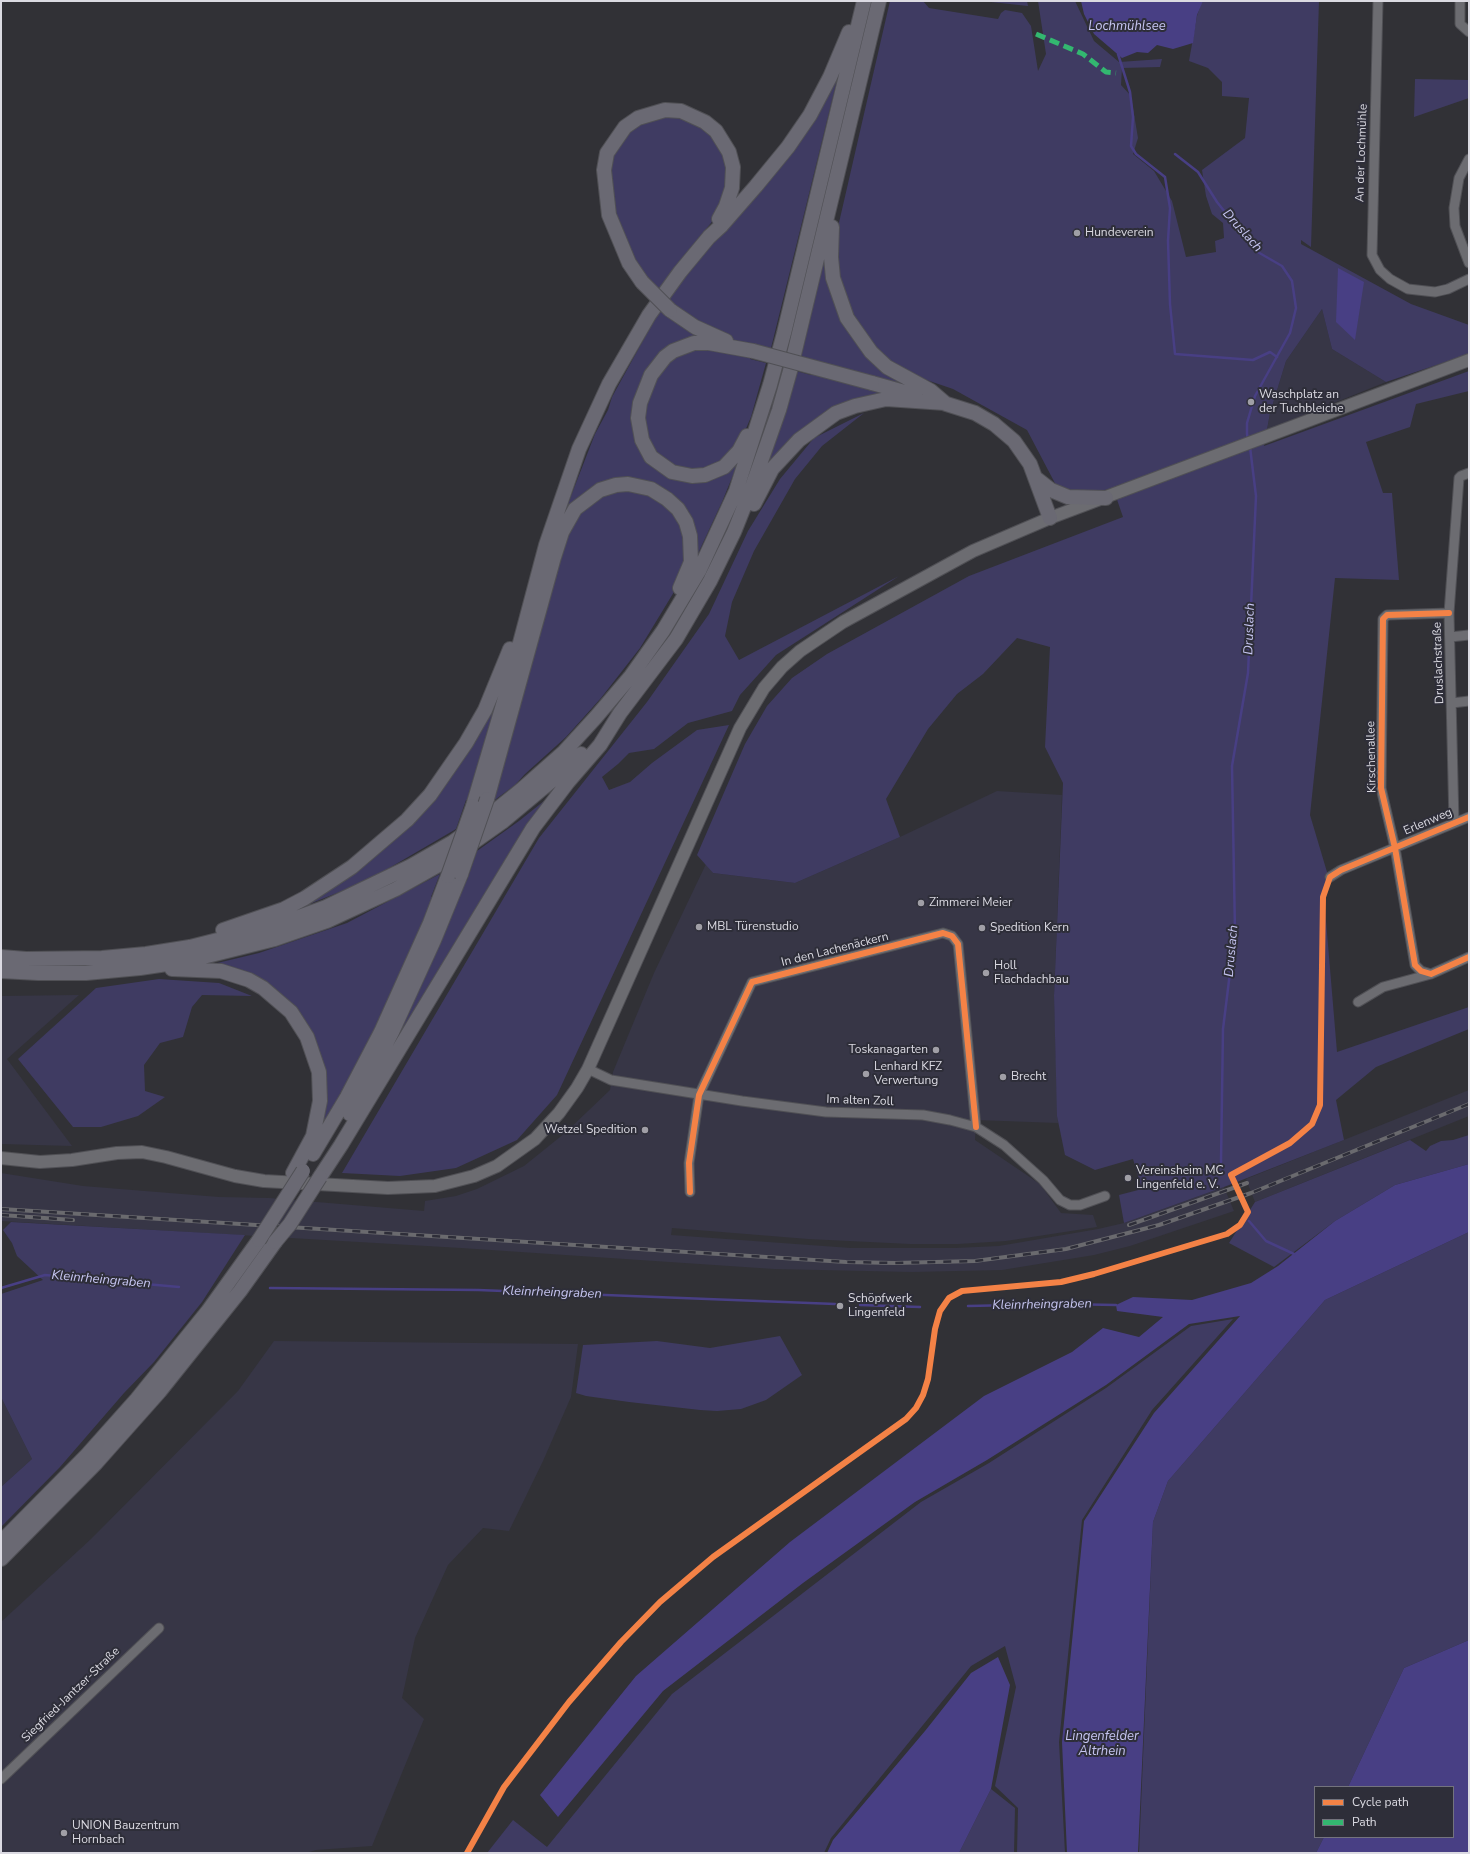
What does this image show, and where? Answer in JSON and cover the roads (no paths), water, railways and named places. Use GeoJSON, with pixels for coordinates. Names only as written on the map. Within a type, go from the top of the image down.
{"type":"FeatureCollection","features":[{"type":"Feature","properties":{"kind":"highway"},"geometry":{"type":"LineString","coordinates":[[454,875],[508,688],[546,545],[579,449],[609,384],[649,315],[680,272],[709,237],[722,225],[756,186],[788,146],[810,115],[844,46],[859,1]]}},
{"type":"Feature","properties":{"kind":"highway"},"geometry":{"type":"LineString","coordinates":[[1,958],[102,958],[146,954],[190,947],[277,925],[326,907],[411,866],[453,842],[521,790],[564,752],[631,676],[662,631],[699,571],[736,490],[770,385],[864,1]]}},
{"type":"Feature","properties":{"kind":"highway"},"geometry":{"type":"LineString","coordinates":[[1,1542],[87,1455],[137,1399],[208,1311],[275,1215],[308,1174],[345,1138],[533,828],[568,782],[600,745],[620,713],[676,639],[694,611],[734,532],[752,487],[779,410],[833,195],[879,1]]}},
{"type":"Feature","properties":{"kind":"highway"},"geometry":{"type":"LineString","coordinates":[[709,237],[726,206],[732,188],[732,167],[729,152],[716,131],[704,122],[681,111],[665,110],[638,118],[625,127],[607,153],[604,170],[609,215],[629,263],[642,282],[670,310],[695,327],[753,351]]}},
{"type":"Feature","properties":{"kind":"highway"},"geometry":{"type":"LineString","coordinates":[[833,195],[834,217],[831,235],[833,278],[848,318],[871,352],[887,367],[931,391],[945,403]]}},
{"type":"Feature","properties":{"kind":"highway"},"geometry":{"type":"LineString","coordinates":[[770,385],[757,404],[748,435],[740,451],[724,467],[705,475],[692,476],[672,472],[651,457],[642,440],[638,418],[640,403],[651,375],[665,357],[673,351],[694,343],[709,343],[753,351],[945,403],[975,413],[1001,430],[1021,450],[1037,479],[1050,518]]}},
{"type":"Feature","properties":{"kind":"highway"},"geometry":{"type":"LineString","coordinates":[[734,532],[750,512],[772,469],[799,440],[836,413],[855,406],[886,399],[945,403]]}},
{"type":"Feature","properties":{"kind":"highway"},"geometry":{"type":"LineString","coordinates":[[1037,479],[1051,490],[1068,497],[1106,498]]}},
{"type":"Feature","properties":{"kind":"highway"},"geometry":{"type":"LineString","coordinates":[[1,1559],[91,1468],[160,1391],[240,1291],[275,1242],[381,1032],[430,923],[454,875],[487,799],[562,532],[575,509],[600,490],[616,485],[628,484],[652,489],[667,499],[678,510],[686,522],[690,536],[691,562],[662,631]]}},
{"type":"Feature","properties":{"kind":"highway"},"geometry":{"type":"LineString","coordinates":[[190,947],[204,936],[284,909],[305,898],[352,867],[407,820],[439,782],[466,743],[485,710],[529,605]]}},
{"type":"Feature","properties":{"kind":"highway"},"geometry":{"type":"LineString","coordinates":[[1,971],[86,973],[140,968],[187,961],[275,940],[327,921],[396,889],[451,858],[502,822],[568,767],[620,713]]}},
{"type":"Feature","properties":{"kind":"highway"},"geometry":{"type":"LineString","coordinates":[[140,968],[221,972],[249,980],[263,988],[291,1012],[306,1037],[319,1072],[320,1101],[313,1136],[308,1174]]}},
{"type":"Feature","properties":{"kind":"main road"},"geometry":{"type":"LineString","coordinates":[[1,1158],[40,1162],[82,1159],[117,1153],[142,1152],[235,1176],[264,1181],[388,1188],[435,1186],[474,1176],[497,1166],[535,1139],[559,1113],[588,1069],[740,728],[764,688],[782,667],[800,651],[843,622],[973,551],[1050,518],[1469,360]]}},
{"type":"Feature","properties":{"kind":"street","name":"An der Lochmühle"},"geometry":{"type":"LineString","coordinates":[[1378,1],[1372,255],[1380,270],[1390,279],[1408,289],[1435,292],[1448,289],[1469,279]]}},
{"type":"Feature","properties":{"kind":"street"},"geometry":{"type":"LineString","coordinates":[[1460,1],[1460,24],[1469,32]]}},
{"type":"Feature","properties":{"kind":"street"},"geometry":{"type":"LineString","coordinates":[[1469,159],[1459,178],[1454,208],[1454,226],[1469,263]]}},
{"type":"Feature","properties":{"kind":"street","name":"Druslachstraße"},"geometry":{"type":"LineString","coordinates":[[1454,823],[1449,613],[1459,478],[1469,473]]}},
{"type":"Feature","properties":{"kind":"street","name":"Kirschenallee"},"geometry":{"type":"LineString","coordinates":[[1431,974],[1421,971],[1415,965],[1395,848],[1381,788],[1383,619],[1387,615],[1449,613]]}},
{"type":"Feature","properties":{"kind":"street"},"geometry":{"type":"LineString","coordinates":[[1450,637],[1469,635]]}},
{"type":"Feature","properties":{"kind":"street"},"geometry":{"type":"LineString","coordinates":[[1452,703],[1469,701]]}},
{"type":"Feature","properties":{"kind":"street","name":"Erlenweg"},"geometry":{"type":"LineString","coordinates":[[1330,877],[1341,870],[1469,817]]}},
{"type":"Feature","properties":{"kind":"street","name":"In den Lachenäckern"},"geometry":{"type":"LineString","coordinates":[[690,1192],[689,1163],[699,1095],[752,982],[943,933],[952,936],[958,944],[976,1127]]}},
{"type":"Feature","properties":{"kind":"street"},"geometry":{"type":"LineString","coordinates":[[1358,1002],[1383,987],[1431,974],[1469,957]]}},
{"type":"Feature","properties":{"kind":"street","name":"Im alten Zoll"},"geometry":{"type":"LineString","coordinates":[[588,1069],[611,1080],[699,1095],[826,1112],[923,1115],[976,1127],[1004,1146],[1026,1165],[1060,1200],[1070,1205],[1080,1205],[1105,1196]]}},
{"type":"Feature","properties":{"kind":"street","name":"Siegfried-Jantzer-Straße"},"geometry":{"type":"LineString","coordinates":[[2,1777],[159,1628]]}},
{"type":"Feature","properties":{"kind":"water","name":"Lochmühlsee"},"geometry":{"type":"Polygon","coordinates":[[[1081,1],[1203,1],[1197,15],[1193,43],[1173,49],[1157,45],[1148,53],[1137,52],[1122,58],[1094,34],[1084,14],[1081,1]]]}},
{"type":"Feature","properties":{"kind":"water"},"geometry":{"type":"Polygon","coordinates":[[[1338,268],[1364,282],[1355,340],[1336,322],[1338,268]]]}},
{"type":"Feature","properties":{"kind":"water","name":"Lingenfelder Altrhein"},"geometry":{"type":"Polygon","coordinates":[[[1469,1164],[1469,1232],[1325,1300],[1168,1481],[1153,1522],[1138,1853],[1067,1853],[1062,1742],[1084,1521],[1154,1413],[1240,1316],[1189,1324],[1106,1385],[987,1460],[915,1502],[803,1583],[663,1691],[558,1817],[540,1795],[636,1676],[790,1542],[984,1396],[1072,1352],[1103,1328],[1139,1337],[1163,1317],[1117,1311],[1116,1305],[1133,1297],[1192,1300],[1251,1283],[1278,1266],[1335,1221],[1395,1185],[1469,1164]]]}},
{"type":"Feature","properties":{"kind":"water"},"geometry":{"type":"Polygon","coordinates":[[[1469,1640],[1469,1853],[1316,1853],[1324,1838],[1454,1838],[1454,1786],[1348,1786],[1404,1668],[1469,1640]]]}},
{"type":"Feature","properties":{"kind":"water"},"geometry":{"type":"Polygon","coordinates":[[[998,1657],[1010,1685],[991,1789],[959,1853],[827,1853],[833,1840],[925,1731],[971,1673],[998,1657]]]}},
{"type":"Feature","properties":{"kind":"waterway"},"geometry":{"type":"LineString","coordinates":[[1118,54],[1130,92],[1133,117],[1131,146],[1136,154],[1165,177],[1170,208],[1168,241],[1170,304],[1175,354],[1253,360],[1270,352],[1277,357]]}},
{"type":"Feature","properties":{"kind":"waterway","name":"Druslach"},"geometry":{"type":"LineString","coordinates":[[1175,154],[1198,172],[1217,202],[1256,251],[1282,266],[1292,281],[1296,308],[1290,333],[1255,396],[1247,423],[1248,440]]}},
{"type":"Feature","properties":{"kind":"waterway","name":"Druslach"},"geometry":{"type":"LineString","coordinates":[[1221,1162],[1223,1029],[1235,932],[1232,766],[1248,673],[1256,496],[1250,447]]}},
{"type":"Feature","properties":{"kind":"waterway","name":"Druslach"},"geometry":{"type":"LineString","coordinates":[[1249,1221],[1266,1241],[1294,1254]]}},
{"type":"Feature","properties":{"kind":"waterway","name":"Kleinrheingraben"},"geometry":{"type":"LineString","coordinates":[[1,1288],[45,1275],[179,1287]]}},
{"type":"Feature","properties":{"kind":"waterway","name":"Kleinrheingraben"},"geometry":{"type":"LineString","coordinates":[[270,1288],[478,1290],[835,1304]]}},
{"type":"Feature","properties":{"kind":"waterway","name":"Kleinrheingraben"},"geometry":{"type":"LineString","coordinates":[[968,1306],[1062,1304],[1116,1305]]}},
{"type":"Feature","properties":{"kind":"waterway","name":"Kleinrheingraben"},"geometry":{"type":"LineString","coordinates":[[860,1305],[920,1307]]}},
{"type":"Feature","properties":{"kind":"railway"},"geometry":{"type":"LineString","coordinates":[[1,1209],[846,1262],[895,1263],[975,1261],[1066,1249],[1159,1225],[1251,1193],[1469,1104]]}},
{"type":"Feature","properties":{"kind":"railway"},"geometry":{"type":"LineString","coordinates":[[1129,1225],[1247,1183]]}},
{"type":"Feature","properties":{"kind":"railway"},"geometry":{"type":"LineString","coordinates":[[1,1215],[73,1220]]}},
{"type":"Feature","properties":{"kind":"place","name":"Hundeverein"},"geometry":{"type":"Point","coordinates":[1077,233]}},
{"type":"Feature","properties":{"kind":"place","name":"Waschplatz an der Tuchbleiche"},"geometry":{"type":"Point","coordinates":[1251,402]}},
{"type":"Feature","properties":{"kind":"place","name":"Zimmerei Meier"},"geometry":{"type":"Point","coordinates":[921,903]}},
{"type":"Feature","properties":{"kind":"place","name":"MBL Türenstudio"},"geometry":{"type":"Point","coordinates":[699,927]}},
{"type":"Feature","properties":{"kind":"place","name":"Spedition Kern"},"geometry":{"type":"Point","coordinates":[982,928]}},
{"type":"Feature","properties":{"kind":"place","name":"Holl Flachdachbau"},"geometry":{"type":"Point","coordinates":[986,973]}},
{"type":"Feature","properties":{"kind":"place","name":"Toskanagarten"},"geometry":{"type":"Point","coordinates":[936,1050]}},
{"type":"Feature","properties":{"kind":"place","name":"Lenhard KFZ Verwertung"},"geometry":{"type":"Point","coordinates":[866,1074]}},
{"type":"Feature","properties":{"kind":"place","name":"Brecht"},"geometry":{"type":"Point","coordinates":[1003,1077]}},
{"type":"Feature","properties":{"kind":"place","name":"Wetzel Spedition"},"geometry":{"type":"Point","coordinates":[645,1130]}},
{"type":"Feature","properties":{"kind":"place","name":"Vereinsheim MC Lingenfeld e. V."},"geometry":{"type":"Point","coordinates":[1128,1178]}},
{"type":"Feature","properties":{"kind":"place","name":"Schöpfwerk Lingenfeld"},"geometry":{"type":"Point","coordinates":[840,1306]}},
{"type":"Feature","properties":{"kind":"place","name":"UNION Bauzentrum Hornbach"},"geometry":{"type":"Point","coordinates":[64,1833]}}]}
